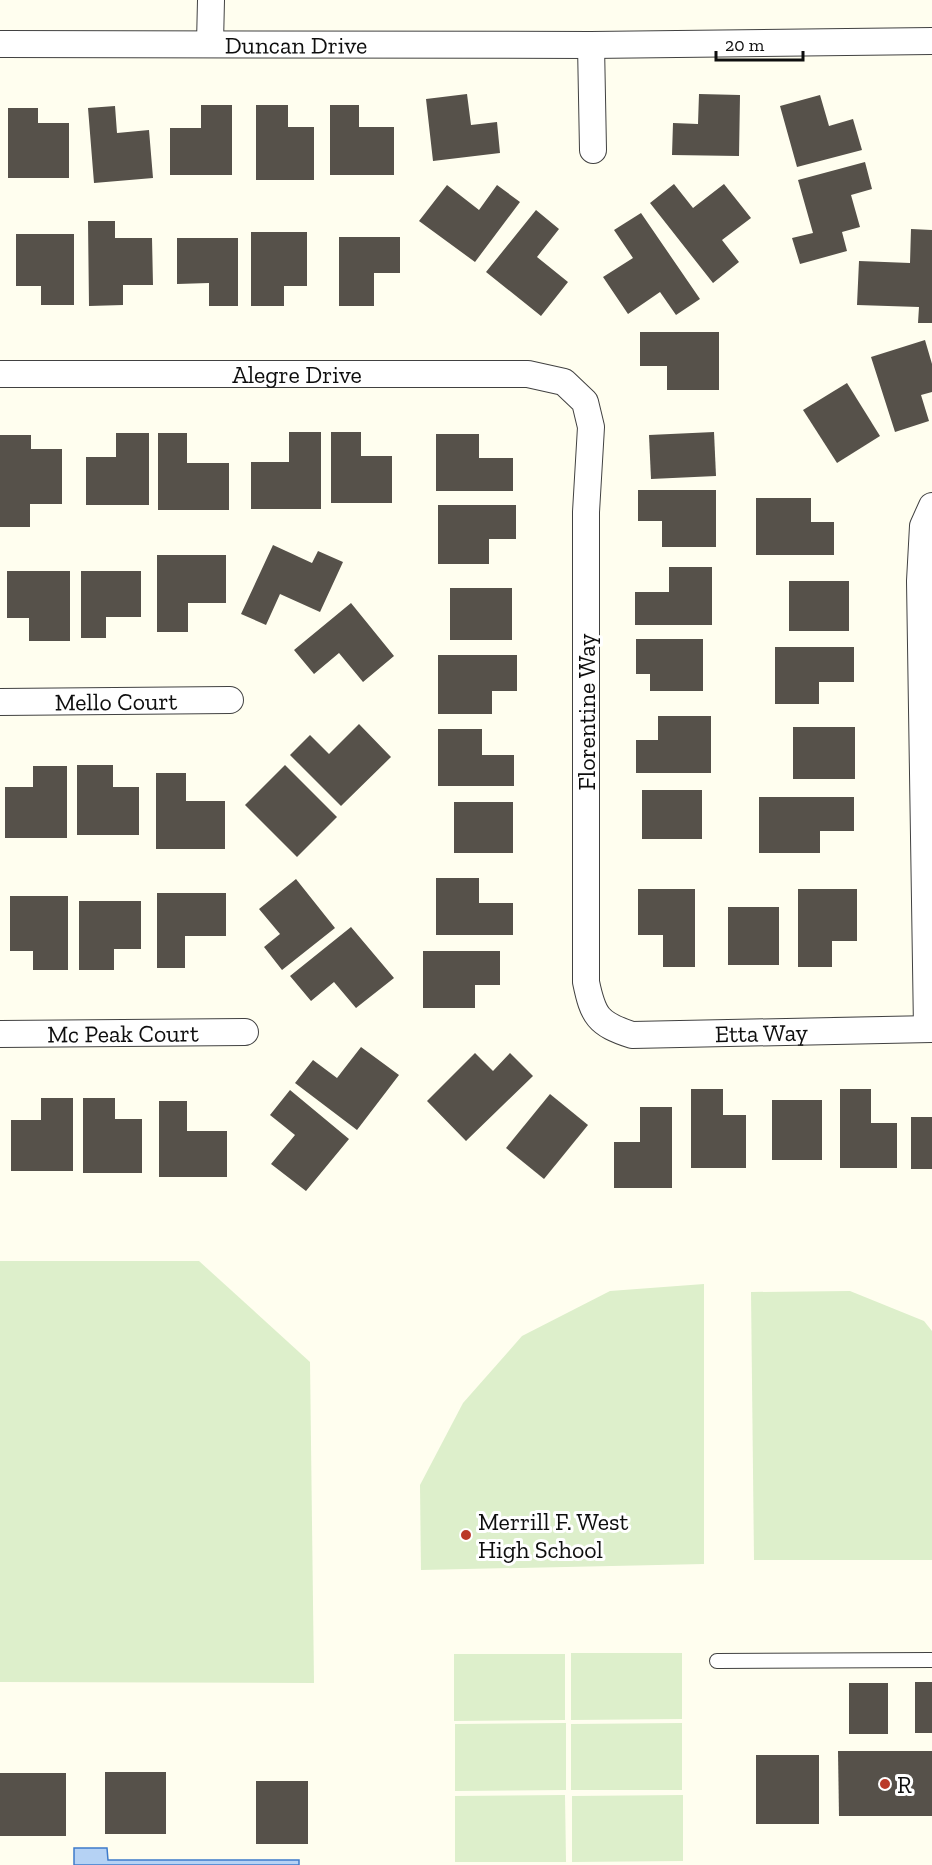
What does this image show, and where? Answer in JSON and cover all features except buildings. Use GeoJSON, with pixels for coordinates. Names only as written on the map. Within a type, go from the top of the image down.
{"type":"FeatureCollection","features":[{"type":"Feature","properties":{"kind":"street"},"geometry":{"type":"LineString","coordinates":[[210,43],[211,0]]}},
{"type":"Feature","properties":{"kind":"street","name":"Duncan Drive"},"geometry":{"type":"LineString","coordinates":[[0,44],[591,45],[932,41]]}},
{"type":"Feature","properties":{"kind":"street"},"geometry":{"type":"LineString","coordinates":[[591,45],[592,150]]}},
{"type":"Feature","properties":{"kind":"street","name":"Alegre Drive"},"geometry":{"type":"LineString","coordinates":[[0,374],[528,374],[564,382],[585,402]]}},
{"type":"Feature","properties":{"kind":"street","name":"Florentine Way"},"geometry":{"type":"LineString","coordinates":[[585,402],[591,427],[586,512],[586,982],[592,1008],[599,1020]]}},
{"type":"Feature","properties":{"kind":"street"},"geometry":{"type":"LineString","coordinates":[[930,1029],[920,582],[923,526],[932,506]]}},
{"type":"Feature","properties":{"kind":"street","name":"Mello Court"},"geometry":{"type":"LineString","coordinates":[[0,702],[230,700]]}},
{"type":"Feature","properties":{"kind":"street","name":"Etta Way"},"geometry":{"type":"LineString","coordinates":[[599,1020],[614,1029],[632,1035],[930,1029]]}},
{"type":"Feature","properties":{"kind":"street","name":"Mc Peak Court"},"geometry":{"type":"LineString","coordinates":[[0,1034],[245,1032]]}},
{"type":"Feature","properties":{"kind":"lane"},"geometry":{"type":"LineString","coordinates":[[717,1661],[932,1660]]}},
{"type":"Feature","properties":{"kind":"green space"},"geometry":{"type":"Polygon","coordinates":[[[0,1261],[199,1261],[310,1362],[314,1683],[0,1682],[0,1261]]]}},
{"type":"Feature","properties":{"kind":"green space"},"geometry":{"type":"Polygon","coordinates":[[[704,1284],[704,1564],[421,1570],[420,1485],[463,1403],[522,1336],[610,1291],[704,1284]]]}},
{"type":"Feature","properties":{"kind":"green space"},"geometry":{"type":"Polygon","coordinates":[[[850,1291],[924,1321],[932,1331],[932,1560],[754,1560],[751,1292],[850,1291]]]}},
{"type":"Feature","properties":{"kind":"green space"},"geometry":{"type":"Polygon","coordinates":[[[571,1653],[682,1653],[682,1719],[571,1720],[571,1653]]]}},
{"type":"Feature","properties":{"kind":"green space"},"geometry":{"type":"Polygon","coordinates":[[[454,1654],[565,1654],[565,1720],[454,1721],[454,1654]]]}},
{"type":"Feature","properties":{"kind":"green space"},"geometry":{"type":"Polygon","coordinates":[[[566,1723],[566,1790],[455,1791],[455,1724],[566,1723]]]}},
{"type":"Feature","properties":{"kind":"green space"},"geometry":{"type":"Polygon","coordinates":[[[682,1723],[682,1790],[571,1790],[571,1724],[682,1723]]]}},
{"type":"Feature","properties":{"kind":"green space"},"geometry":{"type":"Polygon","coordinates":[[[565,1795],[566,1862],[455,1862],[455,1796],[565,1795]]]}},
{"type":"Feature","properties":{"kind":"green space"},"geometry":{"type":"Polygon","coordinates":[[[683,1795],[683,1861],[572,1862],[572,1796],[683,1795]]]}},
{"type":"Feature","properties":{"kind":"water"},"geometry":{"type":"Polygon","coordinates":[[[74,1848],[107,1848],[108,1860],[299,1860],[299,1865],[74,1865],[74,1848]]]}},
{"type":"Feature","properties":{"kind":"place","name":"Merrill F. West High School"},"geometry":{"type":"Point","coordinates":[466,1535]}},
{"type":"Feature","properties":{"kind":"place","name":"R"},"geometry":{"type":"Point","coordinates":[885,1784]}}]}
